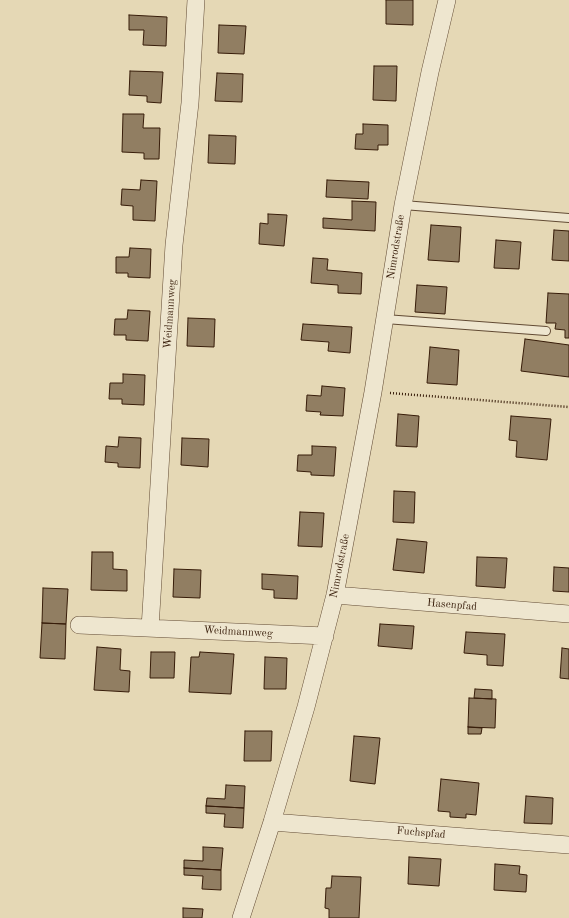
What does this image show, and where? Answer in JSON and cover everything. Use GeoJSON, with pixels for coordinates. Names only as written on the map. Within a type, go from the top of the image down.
{"type":"FeatureCollection","features":[{"type":"Feature","properties":{"kind":"street","name":"Weidmannweg"},"geometry":{"type":"LineString","coordinates":[[150,628],[174,245],[190,103],[196,0]]}},
{"type":"Feature","properties":{"kind":"street","name":"Nimrodstraße"},"geometry":{"type":"LineString","coordinates":[[241,918],[272,822],[325,636],[373,392],[403,205],[430,72],[447,0]]}},
{"type":"Feature","properties":{"kind":"street","name":"Hasenpfad"},"geometry":{"type":"LineString","coordinates":[[334,595],[569,614]]}},
{"type":"Feature","properties":{"kind":"street","name":"Weidmannweg"},"geometry":{"type":"LineString","coordinates":[[79,625],[325,636]]}},
{"type":"Feature","properties":{"kind":"street","name":"Fuchspfad"},"geometry":{"type":"LineString","coordinates":[[272,822],[569,845]]}},
{"type":"Feature","properties":{"kind":"lane","name":"Nimrodstraße"},"geometry":{"type":"LineString","coordinates":[[403,205],[569,218]]}},
{"type":"Feature","properties":{"kind":"lane"},"geometry":{"type":"LineString","coordinates":[[385,318],[546,331]]}},
{"type":"Feature","properties":{"kind":"path"},"geometry":{"type":"LineString","coordinates":[[373,392],[569,407]]}},
{"type":"Feature","properties":{"kind":"building"},"geometry":{"type":"Polygon","coordinates":[[[386,0],[413,0],[413,25],[386,24],[386,0]]]}},
{"type":"Feature","properties":{"kind":"building"},"geometry":{"type":"Polygon","coordinates":[[[129,15],[167,17],[166,46],[143,45],[144,30],[129,30],[129,15]]]}},
{"type":"Feature","properties":{"kind":"building"},"geometry":{"type":"Polygon","coordinates":[[[219,25],[246,26],[244,54],[218,53],[219,25]]]}},
{"type":"Feature","properties":{"kind":"building"},"geometry":{"type":"Polygon","coordinates":[[[374,66],[397,66],[396,101],[373,100],[374,66]]]}},
{"type":"Feature","properties":{"kind":"building"},"geometry":{"type":"Polygon","coordinates":[[[130,71],[163,72],[161,103],[147,102],[147,96],[129,95],[130,71]]]}},
{"type":"Feature","properties":{"kind":"building"},"geometry":{"type":"Polygon","coordinates":[[[217,73],[243,74],[242,102],[215,101],[217,73]]]}},
{"type":"Feature","properties":{"kind":"building"},"geometry":{"type":"Polygon","coordinates":[[[123,114],[144,114],[143,128],[160,128],[159,159],[144,159],[144,153],[122,152],[123,114]]]}},
{"type":"Feature","properties":{"kind":"building"},"geometry":{"type":"Polygon","coordinates":[[[363,124],[388,125],[388,145],[378,145],[378,150],[355,149],[356,134],[363,134],[363,124]]]}},
{"type":"Feature","properties":{"kind":"building"},"geometry":{"type":"Polygon","coordinates":[[[209,135],[236,136],[235,164],[208,163],[209,135]]]}},
{"type":"Feature","properties":{"kind":"building"},"geometry":{"type":"Polygon","coordinates":[[[141,180],[157,181],[155,221],[133,220],[133,206],[121,205],[122,189],[140,190],[141,180]]]}},
{"type":"Feature","properties":{"kind":"building"},"geometry":{"type":"Polygon","coordinates":[[[327,180],[369,182],[368,199],[326,197],[327,180]]]}},
{"type":"Feature","properties":{"kind":"building"},"geometry":{"type":"Polygon","coordinates":[[[352,201],[376,202],[375,231],[323,228],[323,218],[352,220],[352,201]]]}},
{"type":"Feature","properties":{"kind":"building"},"geometry":{"type":"Polygon","coordinates":[[[268,214],[287,215],[284,246],[259,244],[260,223],[268,224],[268,214]]]}},
{"type":"Feature","properties":{"kind":"building"},"geometry":{"type":"Polygon","coordinates":[[[431,225],[461,227],[459,262],[428,260],[431,225]]]}},
{"type":"Feature","properties":{"kind":"building"},"geometry":{"type":"Polygon","coordinates":[[[554,230],[569,231],[569,261],[552,260],[554,230]]]}},
{"type":"Feature","properties":{"kind":"building"},"geometry":{"type":"Polygon","coordinates":[[[496,240],[521,242],[519,269],[494,268],[496,240]]]}},
{"type":"Feature","properties":{"kind":"building"},"geometry":{"type":"Polygon","coordinates":[[[130,248],[151,249],[150,278],[128,277],[128,273],[116,273],[116,257],[129,257],[130,248]]]}},
{"type":"Feature","properties":{"kind":"building"},"geometry":{"type":"Polygon","coordinates":[[[313,258],[328,259],[327,270],[362,273],[361,294],[338,293],[338,285],[311,283],[313,258]]]}},
{"type":"Feature","properties":{"kind":"building"},"geometry":{"type":"Polygon","coordinates":[[[417,285],[447,287],[445,314],[415,312],[417,285]]]}},
{"type":"Feature","properties":{"kind":"building"},"geometry":{"type":"Polygon","coordinates":[[[548,293],[569,294],[569,338],[565,338],[565,330],[555,329],[556,323],[546,323],[548,293]]]}},
{"type":"Feature","properties":{"kind":"building"},"geometry":{"type":"Polygon","coordinates":[[[128,310],[150,311],[148,341],[126,340],[126,335],[114,335],[115,319],[127,319],[128,310]]]}},
{"type":"Feature","properties":{"kind":"building"},"geometry":{"type":"Polygon","coordinates":[[[188,318],[215,319],[214,347],[187,346],[188,318]]]}},
{"type":"Feature","properties":{"kind":"building"},"geometry":{"type":"Polygon","coordinates":[[[303,324],[352,327],[350,353],[328,351],[329,342],[301,340],[303,324]]]}},
{"type":"Feature","properties":{"kind":"building"},"geometry":{"type":"Polygon","coordinates":[[[525,339],[569,345],[569,377],[521,371],[525,339]]]}},
{"type":"Feature","properties":{"kind":"building"},"geometry":{"type":"Polygon","coordinates":[[[430,347],[459,350],[457,385],[427,383],[430,347]]]}},
{"type":"Feature","properties":{"kind":"building"},"geometry":{"type":"Polygon","coordinates":[[[123,374],[145,375],[144,405],[122,404],[122,399],[109,399],[110,383],[123,383],[123,374]]]}},
{"type":"Feature","properties":{"kind":"building"},"geometry":{"type":"Polygon","coordinates":[[[322,386],[345,388],[343,416],[320,415],[321,412],[306,411],[307,395],[321,396],[322,386]]]}},
{"type":"Feature","properties":{"kind":"building"},"geometry":{"type":"Polygon","coordinates":[[[398,414],[419,416],[417,447],[396,446],[398,414]]]}},
{"type":"Feature","properties":{"kind":"building"},"geometry":{"type":"Polygon","coordinates":[[[511,416],[551,419],[547,460],[516,457],[517,441],[509,440],[511,416]]]}},
{"type":"Feature","properties":{"kind":"building"},"geometry":{"type":"Polygon","coordinates":[[[119,437],[141,438],[140,468],[118,467],[118,463],[105,462],[106,446],[118,447],[119,437]]]}},
{"type":"Feature","properties":{"kind":"building"},"geometry":{"type":"Polygon","coordinates":[[[182,438],[209,439],[208,467],[181,465],[182,438]]]}},
{"type":"Feature","properties":{"kind":"building"},"geometry":{"type":"Polygon","coordinates":[[[312,446],[336,447],[334,476],[311,475],[311,472],[297,471],[298,455],[312,455],[312,446]]]}},
{"type":"Feature","properties":{"kind":"building"},"geometry":{"type":"Polygon","coordinates":[[[394,491],[415,492],[414,523],[393,522],[394,491]]]}},
{"type":"Feature","properties":{"kind":"building"},"geometry":{"type":"Polygon","coordinates":[[[300,512],[324,513],[322,547],[298,546],[300,512]]]}},
{"type":"Feature","properties":{"kind":"building"},"geometry":{"type":"Polygon","coordinates":[[[397,539],[427,542],[424,573],[393,570],[397,539]]]}},
{"type":"Feature","properties":{"kind":"building"},"geometry":{"type":"Polygon","coordinates":[[[92,552],[113,552],[113,569],[127,570],[127,591],[91,590],[92,552]]]}},
{"type":"Feature","properties":{"kind":"building"},"geometry":{"type":"Polygon","coordinates":[[[477,557],[507,558],[505,588],[476,586],[477,557]]]}},
{"type":"Feature","properties":{"kind":"building"},"geometry":{"type":"Polygon","coordinates":[[[554,567],[569,568],[569,592],[553,591],[554,567]]]}},
{"type":"Feature","properties":{"kind":"building"},"geometry":{"type":"Polygon","coordinates":[[[174,569],[201,570],[200,598],[173,597],[174,569]]]}},
{"type":"Feature","properties":{"kind":"building"},"geometry":{"type":"Polygon","coordinates":[[[262,574],[298,576],[297,599],[274,598],[274,590],[262,589],[262,574]]]}},
{"type":"Feature","properties":{"kind":"building"},"geometry":{"type":"Polygon","coordinates":[[[43,588],[68,589],[66,624],[42,623],[43,588]]]}},
{"type":"Feature","properties":{"kind":"building"},"geometry":{"type":"Polygon","coordinates":[[[42,623],[66,624],[65,659],[40,658],[42,623]]]}},
{"type":"Feature","properties":{"kind":"building"},"geometry":{"type":"Polygon","coordinates":[[[380,624],[414,626],[412,649],[378,646],[380,624]]]}},
{"type":"Feature","properties":{"kind":"building"},"geometry":{"type":"Polygon","coordinates":[[[466,632],[505,634],[503,666],[487,665],[487,655],[464,653],[466,632]]]}},
{"type":"Feature","properties":{"kind":"building"},"geometry":{"type":"Polygon","coordinates":[[[97,647],[121,649],[120,670],[130,671],[129,692],[94,690],[97,647]]]}},
{"type":"Feature","properties":{"kind":"building"},"geometry":{"type":"Polygon","coordinates":[[[562,648],[569,649],[569,679],[560,678],[562,648]]]}},
{"type":"Feature","properties":{"kind":"building"},"geometry":{"type":"Polygon","coordinates":[[[151,652],[175,652],[174,678],[150,678],[151,652]]]}},
{"type":"Feature","properties":{"kind":"building"},"geometry":{"type":"Polygon","coordinates":[[[200,652],[234,654],[231,694],[189,692],[191,657],[199,657],[200,652]]]}},
{"type":"Feature","properties":{"kind":"building"},"geometry":{"type":"Polygon","coordinates":[[[265,657],[287,658],[286,689],[264,689],[265,657]]]}},
{"type":"Feature","properties":{"kind":"building"},"geometry":{"type":"Polygon","coordinates":[[[475,689],[492,690],[492,699],[474,698],[475,689]]]}},
{"type":"Feature","properties":{"kind":"building"},"geometry":{"type":"Polygon","coordinates":[[[469,698],[496,699],[495,728],[468,727],[469,698]]]}},
{"type":"Feature","properties":{"kind":"building"},"geometry":{"type":"Polygon","coordinates":[[[468,727],[482,728],[481,734],[468,734],[468,727]]]}},
{"type":"Feature","properties":{"kind":"building"},"geometry":{"type":"Polygon","coordinates":[[[245,731],[272,731],[271,761],[244,761],[245,731]]]}},
{"type":"Feature","properties":{"kind":"building"},"geometry":{"type":"Polygon","coordinates":[[[354,736],[380,738],[375,784],[350,781],[354,736]]]}},
{"type":"Feature","properties":{"kind":"building"},"geometry":{"type":"Polygon","coordinates":[[[441,779],[479,783],[476,815],[466,814],[466,818],[450,817],[450,812],[438,811],[441,779]]]}},
{"type":"Feature","properties":{"kind":"building"},"geometry":{"type":"Polygon","coordinates":[[[226,785],[245,786],[244,808],[206,806],[207,798],[225,799],[226,785]]]}},
{"type":"Feature","properties":{"kind":"building"},"geometry":{"type":"Polygon","coordinates":[[[526,796],[553,798],[552,824],[524,823],[526,796]]]}},
{"type":"Feature","properties":{"kind":"building"},"geometry":{"type":"Polygon","coordinates":[[[206,806],[244,808],[243,828],[224,827],[225,814],[206,813],[206,806]]]}},
{"type":"Feature","properties":{"kind":"building"},"geometry":{"type":"Polygon","coordinates":[[[203,847],[223,848],[221,870],[184,868],[184,860],[203,861],[203,847]]]}},
{"type":"Feature","properties":{"kind":"building"},"geometry":{"type":"Polygon","coordinates":[[[409,857],[441,859],[439,886],[408,884],[409,857]]]}},
{"type":"Feature","properties":{"kind":"building"},"geometry":{"type":"Polygon","coordinates":[[[495,864],[520,866],[519,874],[527,875],[526,892],[494,890],[495,864]]]}},
{"type":"Feature","properties":{"kind":"building"},"geometry":{"type":"Polygon","coordinates":[[[184,868],[221,870],[221,890],[202,889],[203,876],[184,875],[184,868]]]}},
{"type":"Feature","properties":{"kind":"building"},"geometry":{"type":"Polygon","coordinates":[[[332,876],[361,877],[359,918],[329,918],[329,909],[325,908],[326,888],[331,888],[332,876]]]}},
{"type":"Feature","properties":{"kind":"building"},"geometry":{"type":"Polygon","coordinates":[[[183,908],[203,909],[202,918],[183,918],[183,908]]]}}]}
